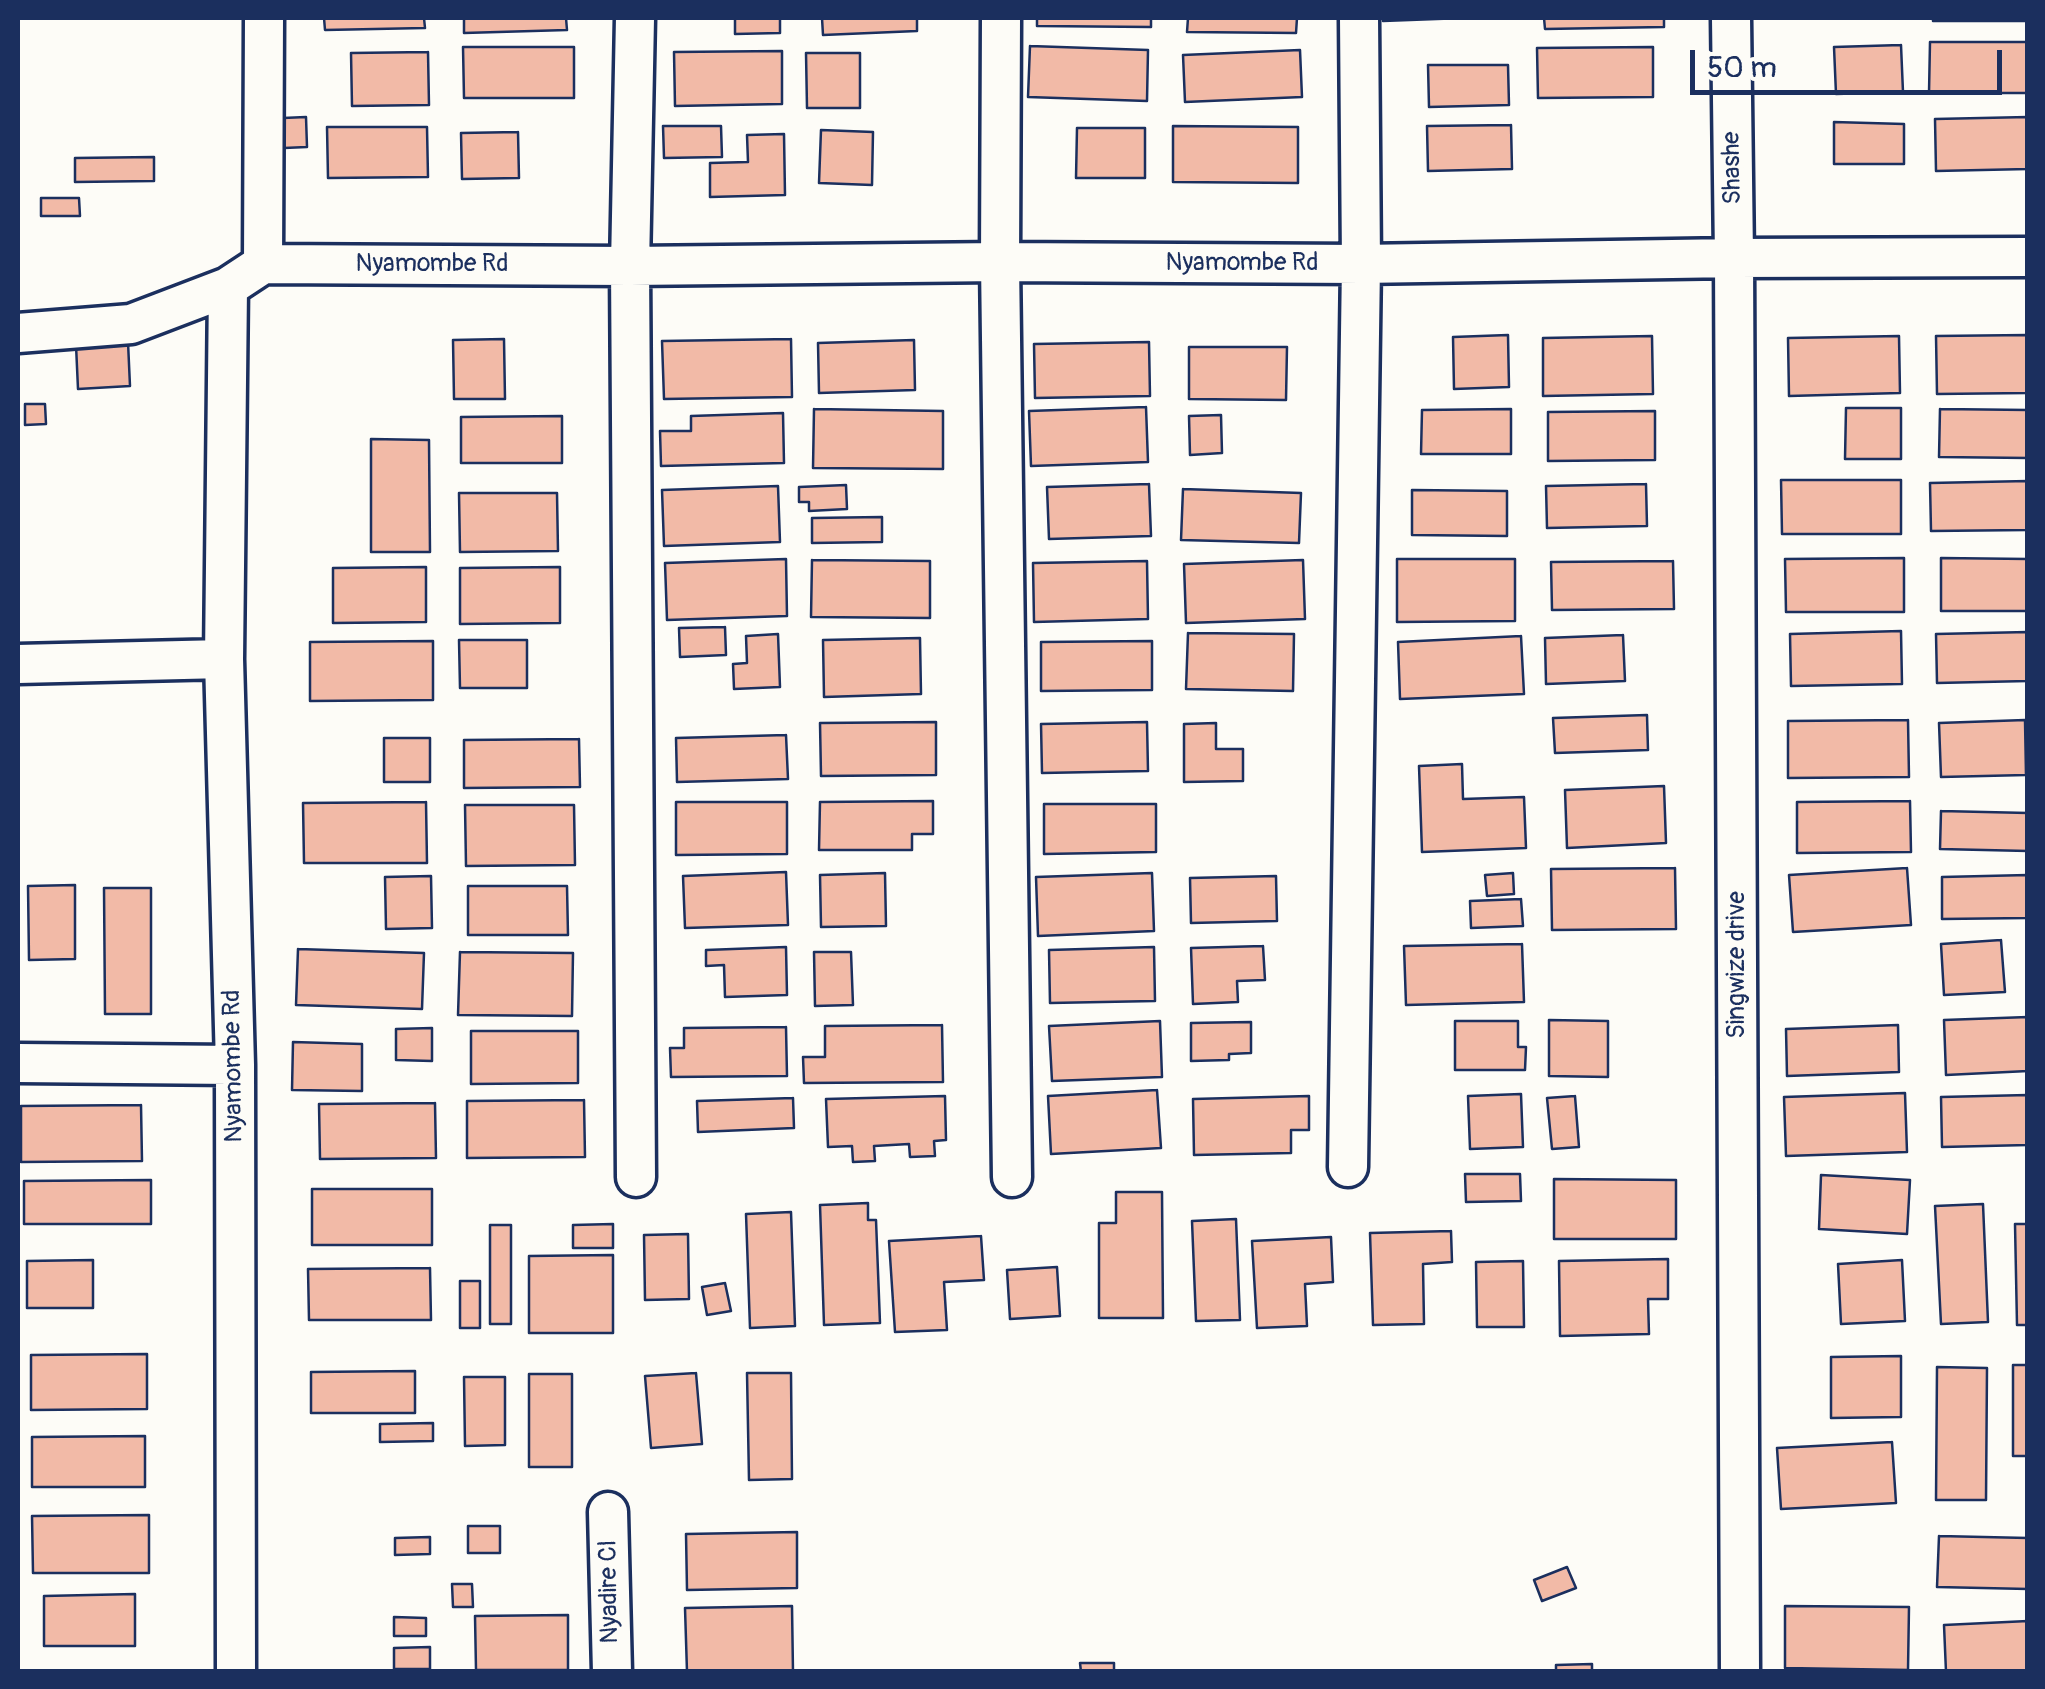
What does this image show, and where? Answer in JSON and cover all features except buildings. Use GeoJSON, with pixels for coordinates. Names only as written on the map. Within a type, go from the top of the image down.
{"type":"FeatureCollection","features":[{"type":"Feature","properties":{"kind":"street"},"geometry":{"type":"LineString","coordinates":[[18,334],[131,324],[228,287],[263,264],[264,18]]}},
{"type":"Feature","properties":{"kind":"street"},"geometry":{"type":"LineString","coordinates":[[635,18],[630,266],[636,1178]]}},
{"type":"Feature","properties":{"kind":"street"},"geometry":{"type":"LineString","coordinates":[[1001,18],[1000,262],[1012,1177]]}},
{"type":"Feature","properties":{"kind":"street"},"geometry":{"type":"LineString","coordinates":[[1348,1167],[1360,264],[1359,18]]}},
{"type":"Feature","properties":{"kind":"street","name":"Shashe"},"geometry":{"type":"LineString","coordinates":[[1731,18],[1734,258]]}},
{"type":"Feature","properties":{"kind":"street","name":"Nyamombe Rd"},"geometry":{"type":"LineString","coordinates":[[263,264],[1360,264],[2028,257]]}},
{"type":"Feature","properties":{"kind":"street","name":"Singwize drive"},"geometry":{"type":"LineString","coordinates":[[1734,258],[1740,1672]]}},
{"type":"Feature","properties":{"kind":"street","name":"Nyamombe Rd"},"geometry":{"type":"LineString","coordinates":[[228,287],[224,659],[235,1065],[236,1672]]}},
{"type":"Feature","properties":{"kind":"street"},"geometry":{"type":"LineString","coordinates":[[18,664],[224,659]]}},
{"type":"Feature","properties":{"kind":"street"},"geometry":{"type":"LineString","coordinates":[[18,1063],[235,1065]]}},
{"type":"Feature","properties":{"kind":"street","name":"Nyadire Cl"},"geometry":{"type":"LineString","coordinates":[[608,1512],[612,1672]]}}]}
